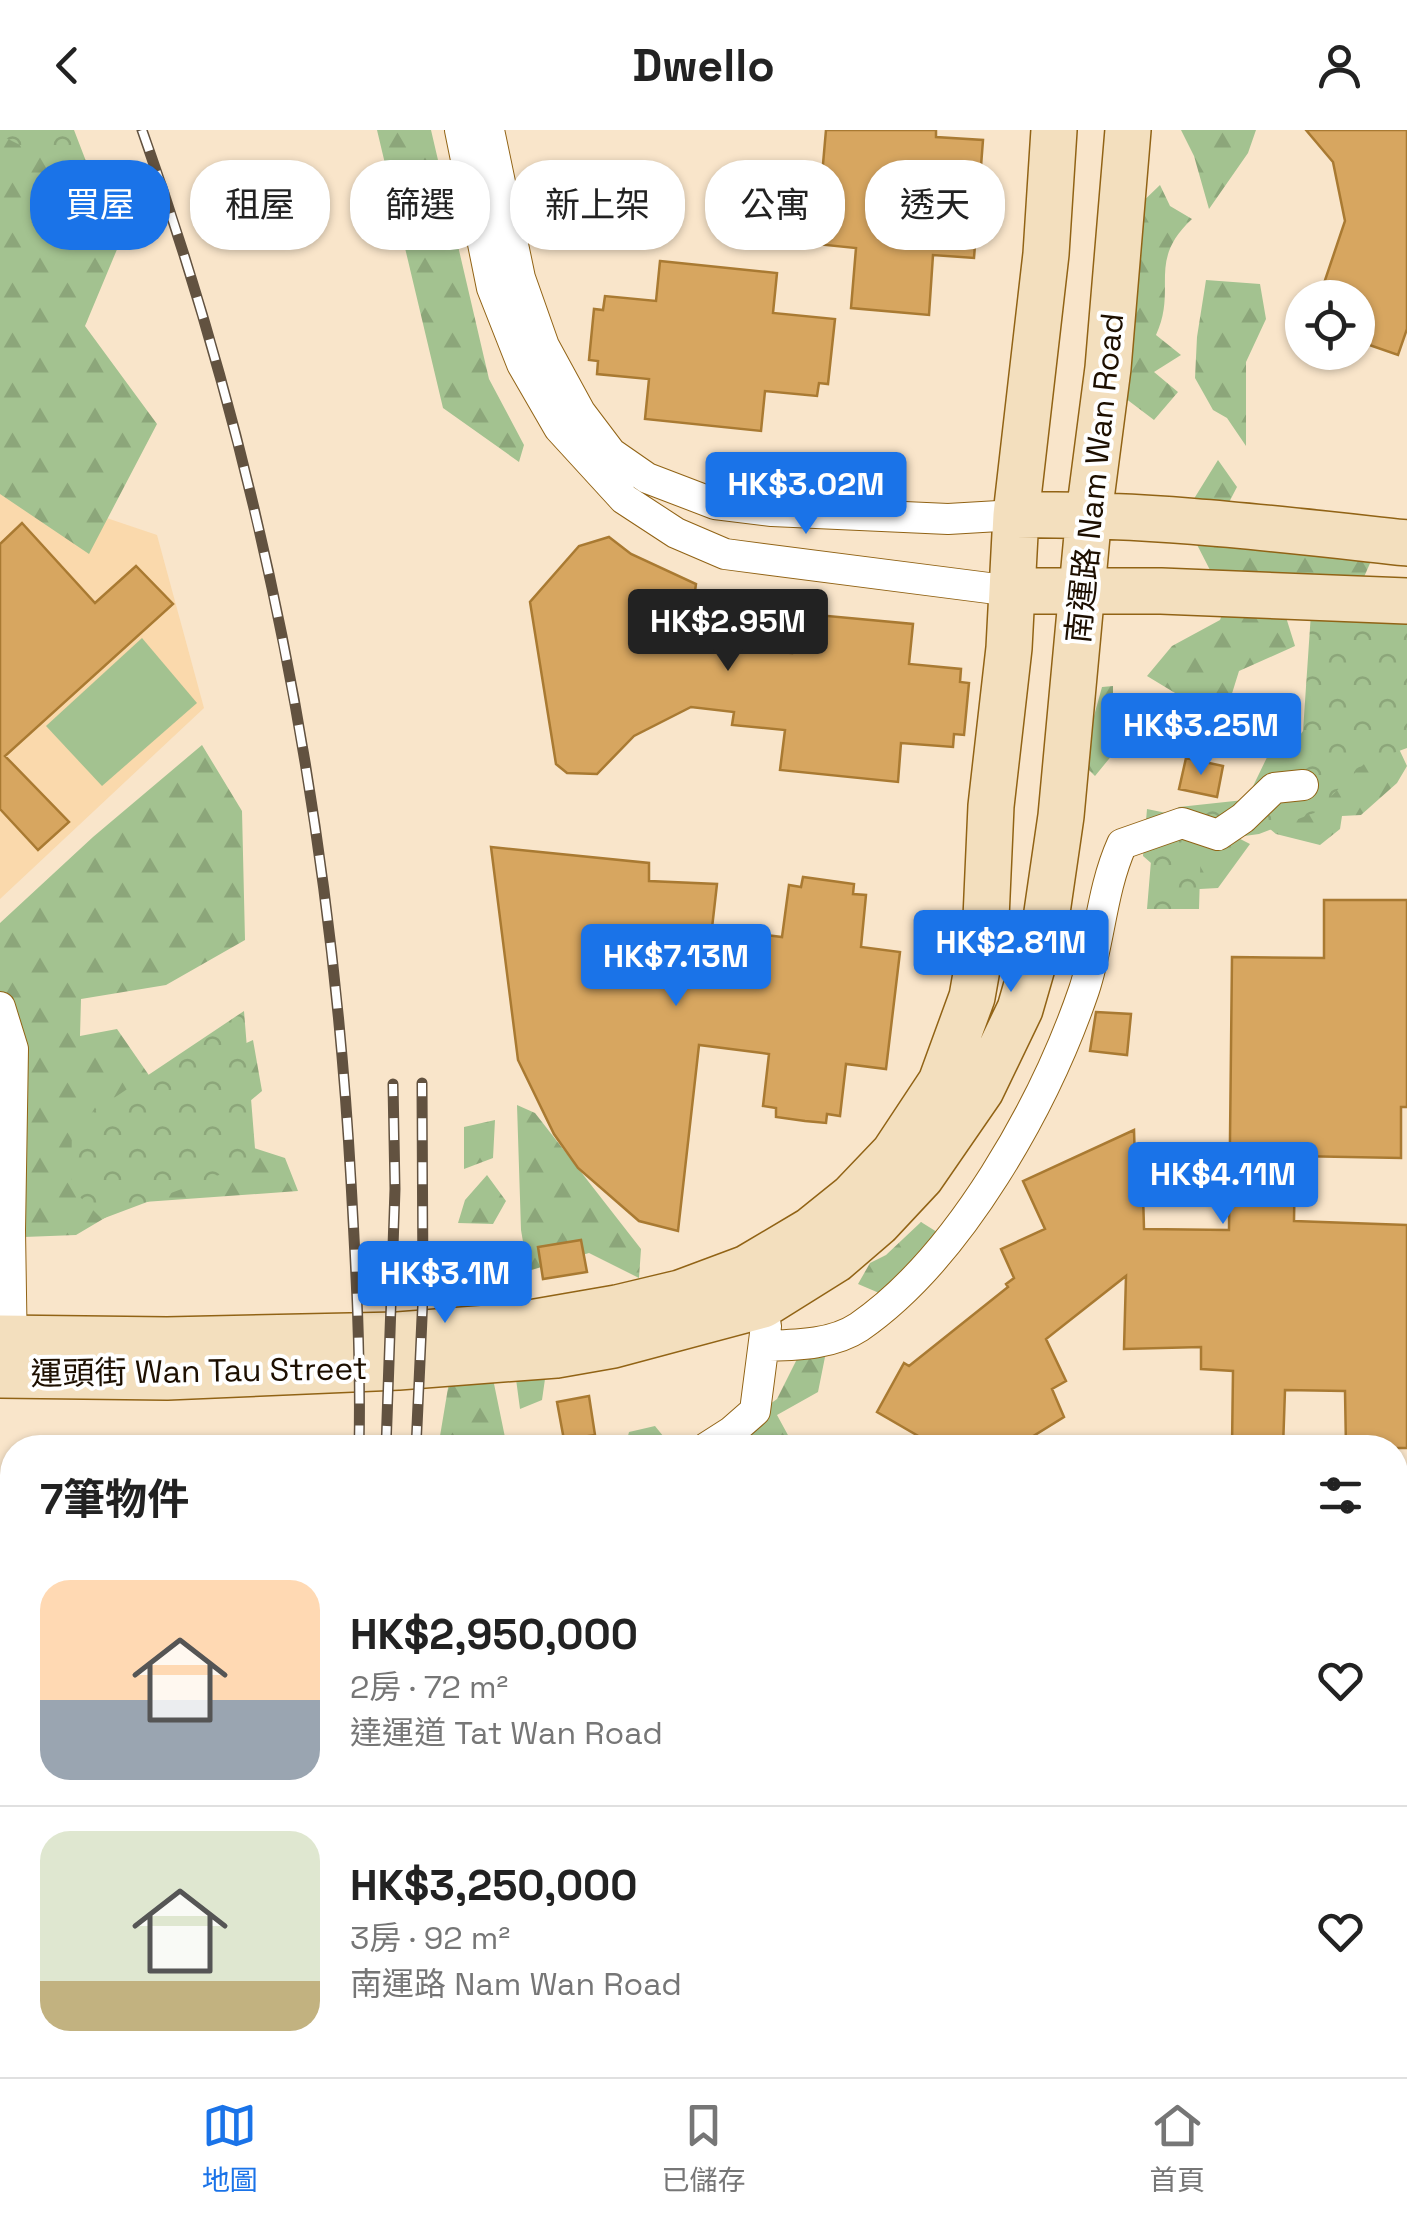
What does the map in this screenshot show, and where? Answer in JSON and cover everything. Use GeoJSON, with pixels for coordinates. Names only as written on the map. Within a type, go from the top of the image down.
{"type":"FeatureCollection","features":[{"type":"Feature","properties":{"kind":"main road","name":"南運路 Nam Wan Road"},"geometry":{"type":"LineString","coordinates":[[758,1306],[811,1230],[852,1197],[894,1153],[941,1082],[972,998],[986,918],[991,806],[1016,516],[1044,270],[1054,130]]}},
{"type":"Feature","properties":{"kind":"main road","name":"南運路 Nam Wan Road"},"geometry":{"type":"LineString","coordinates":[[398,1351],[680,1294],[758,1306],[836,1260],[878,1223],[922,1177],[981,1090],[1020,1009],[1046,918],[1061,816],[1128,130]]}},
{"type":"Feature","properties":{"kind":"main road"},"geometry":{"type":"LineString","coordinates":[[1016,516],[1089,514],[1407,543]]}},
{"type":"Feature","properties":{"kind":"main road"},"geometry":{"type":"LineString","coordinates":[[1012,591],[1161,591],[1407,601]]}},
{"type":"Feature","properties":{"kind":"main road","name":"運頭街 Wan Tau Street"},"geometry":{"type":"LineString","coordinates":[[6,1356],[166,1376],[398,1351]]}},
{"type":"Feature","properties":{"kind":"street"},"geometry":{"type":"LineString","coordinates":[[460,130],[492,288],[522,364],[559,428],[624,498],[676,533],[725,554],[1012,591]]}},
{"type":"Feature","properties":{"kind":"street"},"geometry":{"type":"LineString","coordinates":[[489,130],[520,278],[544,346],[580,412],[612,453],[647,478],[715,504],[772,511],[948,519],[1016,516]]}},
{"type":"Feature","properties":{"kind":"street"},"geometry":{"type":"LineString","coordinates":[[758,1306],[811,1345],[857,1328],[923,1269],[1004,1164],[1060,1054],[1085,986],[1110,871],[1122,844],[1182,822],[1218,835],[1243,818],[1274,788],[1303,785]]}},
{"type":"Feature","properties":{"kind":"street"},"geometry":{"type":"LineString","coordinates":[[0,1006],[13,1050],[6,1356]]}},
{"type":"Feature","properties":{"kind":"street"},"geometry":{"type":"LineString","coordinates":[[727,1435],[755,1411],[758,1306]]}},
{"type":"Feature","properties":{"kind":"shaded area"},"geometry":{"type":"Polygon","coordinates":[[[0,482],[157,535],[204,708],[0,899],[0,482]]]}},
{"type":"Feature","properties":{"kind":"green space"},"geometry":{"type":"Polygon","coordinates":[[[0,130],[41,130],[61,160],[30,160],[30,250],[117,250],[85,326],[157,424],[89,554],[0,494],[0,130]]]}},
{"type":"Feature","properties":{"kind":"green space"},"geometry":{"type":"Polygon","coordinates":[[[0,130],[74,130],[86,160],[50,160],[0,135],[0,130]]]}},
{"type":"Feature","properties":{"kind":"green space"},"geometry":{"type":"Polygon","coordinates":[[[377,130],[431,130],[438,160],[384,160],[377,130]]]}},
{"type":"Feature","properties":{"kind":"green space"},"geometry":{"type":"Polygon","coordinates":[[[1181,130],[1256,130],[1248,153],[1209,209],[1194,156],[1181,130]]]}},
{"type":"Feature","properties":{"kind":"green space"},"geometry":{"type":"Polygon","coordinates":[[[1160,185],[1170,206],[1192,219],[1170,249],[1162,318],[1156,335],[1181,355],[1154,372],[1178,392],[1154,420],[1125,398],[1135,209],[1160,185]]]}},
{"type":"Feature","properties":{"kind":"green space"},"geometry":{"type":"Polygon","coordinates":[[[405,250],[459,250],[489,379],[524,445],[519,462],[443,408],[405,250]]]}},
{"type":"Feature","properties":{"kind":"green space"},"geometry":{"type":"Polygon","coordinates":[[[1206,280],[1260,284],[1266,319],[1246,362],[1246,446],[1227,418],[1213,410],[1195,378],[1206,280]]]}},
{"type":"Feature","properties":{"kind":"green space"},"geometry":{"type":"Polygon","coordinates":[[[1218,460],[1237,487],[1225,510],[1371,561],[1357,593],[1211,572],[1190,531],[1187,510],[1218,460]]]}},
{"type":"Feature","properties":{"kind":"green space"},"geometry":{"type":"Polygon","coordinates":[[[1234,583],[1285,614],[1295,646],[1239,671],[1225,716],[1185,699],[1147,676],[1172,646],[1220,620],[1234,583]]]}},
{"type":"Feature","properties":{"kind":"green space"},"geometry":{"type":"Polygon","coordinates":[[[1311,613],[1407,622],[1407,748],[1364,764],[1314,813],[1259,834],[1201,842],[1199,909],[1147,909],[1154,825],[1179,807],[1253,799],[1303,731],[1311,613]]]}},
{"type":"Feature","properties":{"kind":"green space"},"geometry":{"type":"Polygon","coordinates":[[[142,638],[197,703],[102,786],[46,726],[142,638]]]}},
{"type":"Feature","properties":{"kind":"green space"},"geometry":{"type":"Polygon","coordinates":[[[1113,686],[1113,754],[1095,776],[1074,755],[1094,716],[1102,687],[1113,686]]]}},
{"type":"Feature","properties":{"kind":"green space"},"geometry":{"type":"Polygon","coordinates":[[[1386,721],[1407,766],[1397,783],[1361,815],[1342,816],[1340,829],[1320,845],[1276,834],[1243,807],[1271,749],[1325,723],[1386,721]]]}},
{"type":"Feature","properties":{"kind":"green space"},"geometry":{"type":"Polygon","coordinates":[[[202,745],[242,811],[245,940],[166,985],[81,999],[80,1036],[117,1029],[155,1084],[253,1040],[262,1091],[211,1134],[285,1158],[298,1191],[130,1203],[76,1235],[24,1237],[0,1164],[0,923],[93,837],[202,745]]]}},
{"type":"Feature","properties":{"kind":"green space"},"geometry":{"type":"Polygon","coordinates":[[[1147,809],[1205,821],[1250,844],[1218,888],[1182,890],[1143,856],[1147,809]]]}},
{"type":"Feature","properties":{"kind":"green space"},"geometry":{"type":"Polygon","coordinates":[[[244,1011],[256,1161],[102,1219],[71,1188],[72,1126],[244,1011]]]}},
{"type":"Feature","properties":{"kind":"green space"},"geometry":{"type":"Polygon","coordinates":[[[517,1105],[535,1113],[641,1249],[639,1278],[589,1253],[528,1271],[521,1230],[517,1105]]]}},
{"type":"Feature","properties":{"kind":"green space"},"geometry":{"type":"Polygon","coordinates":[[[495,1120],[493,1158],[464,1169],[464,1127],[495,1120]]]}},
{"type":"Feature","properties":{"kind":"green space"},"geometry":{"type":"Polygon","coordinates":[[[487,1175],[506,1201],[493,1224],[458,1223],[465,1200],[487,1175]]]}},
{"type":"Feature","properties":{"kind":"green space"},"geometry":{"type":"Polygon","coordinates":[[[921,1222],[937,1232],[905,1304],[858,1284],[870,1263],[886,1255],[921,1222]]]}},
{"type":"Feature","properties":{"kind":"green space"},"geometry":{"type":"Polygon","coordinates":[[[798,1357],[825,1357],[818,1392],[777,1415],[788,1435],[744,1435],[763,1409],[777,1399],[798,1357]]]}},
{"type":"Feature","properties":{"kind":"green space"},"geometry":{"type":"Polygon","coordinates":[[[514,1364],[547,1365],[542,1400],[520,1409],[514,1364]]]}},
{"type":"Feature","properties":{"kind":"green space"},"geometry":{"type":"Polygon","coordinates":[[[492,1374],[505,1435],[440,1435],[450,1376],[492,1374]]]}},
{"type":"Feature","properties":{"kind":"green space"},"geometry":{"type":"Polygon","coordinates":[[[655,1426],[662,1435],[628,1435],[655,1426]]]}},
{"type":"Feature","properties":{"kind":"building"},"geometry":{"type":"Polygon","coordinates":[[[826,130],[936,130],[936,137],[983,140],[981,160],[865,160],[865,250],[975,250],[974,258],[933,255],[929,315],[851,308],[856,248],[845,247],[845,160],[823,160],[826,130]]]}},
{"type":"Feature","properties":{"kind":"building"},"geometry":{"type":"Polygon","coordinates":[[[1306,130],[1407,130],[1407,329],[1398,355],[1375,347],[1375,280],[1325,280],[1345,221],[1333,162],[1306,130]]]}},
{"type":"Feature","properties":{"kind":"building"},"geometry":{"type":"Polygon","coordinates":[[[660,261],[777,273],[773,313],[835,319],[828,384],[819,383],[817,396],[765,391],[761,431],[645,419],[649,379],[597,374],[598,361],[589,360],[594,309],[603,310],[605,296],[656,301],[660,261]]]}},
{"type":"Feature","properties":{"kind":"building"},"geometry":{"type":"Polygon","coordinates":[[[22,523],[95,603],[136,566],[173,604],[5,756],[69,822],[38,850],[0,809],[0,544],[22,523]]]}},
{"type":"Feature","properties":{"kind":"building"},"geometry":{"type":"Polygon","coordinates":[[[609,537],[631,554],[696,584],[688,642],[792,653],[796,613],[913,624],[909,664],[961,669],[960,682],[969,683],[964,735],[954,734],[953,747],[901,743],[898,782],[780,770],[785,730],[732,725],[734,712],[691,707],[634,736],[597,774],[567,773],[556,764],[530,602],[579,546],[609,537]]]}},
{"type":"Feature","properties":{"kind":"building"},"geometry":{"type":"Polygon","coordinates":[[[1186,758],[1223,766],[1217,797],[1179,789],[1186,758]]]}},
{"type":"Feature","properties":{"kind":"building"},"geometry":{"type":"Polygon","coordinates":[[[491,847],[649,863],[649,881],[717,884],[712,928],[782,937],[789,885],[801,887],[803,877],[854,884],[853,894],[866,895],[861,947],[900,952],[886,1069],[846,1064],[840,1116],[827,1114],[826,1123],[805,1121],[776,1117],[776,1108],[763,1106],[769,1054],[699,1045],[678,1231],[639,1221],[578,1168],[554,1134],[518,1060],[491,847]]]}},
{"type":"Feature","properties":{"kind":"building"},"geometry":{"type":"Polygon","coordinates":[[[1324,900],[1407,900],[1407,1107],[1401,1107],[1401,1158],[1295,1156],[1294,1221],[1407,1225],[1407,1435],[1346,1435],[1345,1391],[1285,1390],[1283,1435],[1232,1435],[1233,1371],[1201,1369],[1201,1347],[1124,1349],[1126,1276],[1046,1339],[1066,1381],[1052,1389],[1064,1417],[1035,1435],[917,1435],[877,1412],[904,1363],[909,1366],[1008,1287],[1006,1284],[1014,1278],[1001,1249],[1045,1229],[1023,1181],[1134,1130],[1136,1194],[1143,1193],[1144,1229],[1229,1230],[1232,957],[1324,958],[1324,900]]]}},
{"type":"Feature","properties":{"kind":"building"},"geometry":{"type":"Polygon","coordinates":[[[1096,1012],[1131,1014],[1127,1055],[1090,1051],[1096,1012]]]}},
{"type":"Feature","properties":{"kind":"building"},"geometry":{"type":"Polygon","coordinates":[[[581,1240],[587,1272],[543,1279],[538,1247],[581,1240]]]}},
{"type":"Feature","properties":{"kind":"building"},"geometry":{"type":"Polygon","coordinates":[[[589,1396],[595,1435],[563,1435],[557,1402],[589,1396]]]}},
{"type":"Feature","properties":{"kind":"railway"},"geometry":{"type":"LineString","coordinates":[[142,130],[223,387],[256,517],[308,781],[341,1048],[356,1282],[359,1435]]}},
{"type":"Feature","properties":{"kind":"railway"},"geometry":{"type":"LineString","coordinates":[[417,1435],[423,1296],[422,1083]]}},
{"type":"Feature","properties":{"kind":"railway"},"geometry":{"type":"LineString","coordinates":[[386,1435],[395,1189],[393,1084]]}}]}
